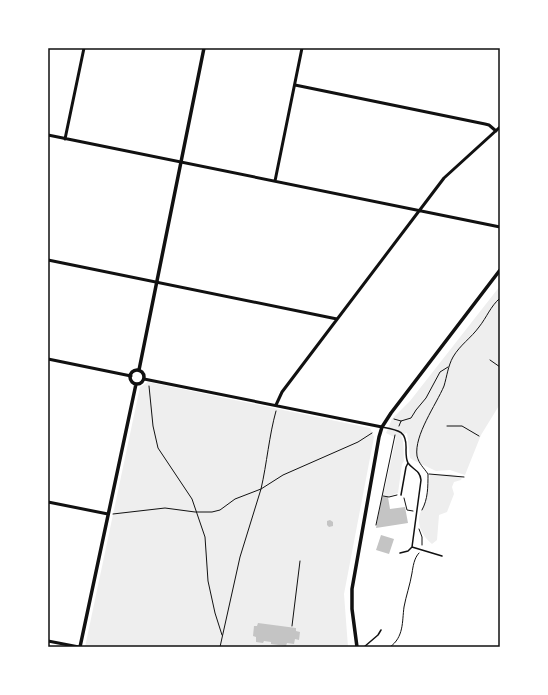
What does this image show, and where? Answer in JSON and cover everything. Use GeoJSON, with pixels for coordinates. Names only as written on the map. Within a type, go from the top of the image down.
{"type":"FeatureCollection","features":[{"type":"Feature","properties":{"kind":"street"},"geometry":{"type":"LineString","coordinates":[[65,139],[84,48]]}},
{"type":"Feature","properties":{"kind":"street"},"geometry":{"type":"LineString","coordinates":[[139,370],[204,48]]}},
{"type":"Feature","properties":{"kind":"street"},"geometry":{"type":"LineString","coordinates":[[275,182],[302,48]]}},
{"type":"Feature","properties":{"kind":"street"},"geometry":{"type":"LineString","coordinates":[[295,85],[485,124],[489,125],[496,131]]}},
{"type":"Feature","properties":{"kind":"street"},"geometry":{"type":"LineString","coordinates":[[277,405],[282,392],[444,178],[500,127]]}},
{"type":"Feature","properties":{"kind":"street"},"geometry":{"type":"LineString","coordinates":[[48,135],[500,227]]}},
{"type":"Feature","properties":{"kind":"street"},"geometry":{"type":"LineString","coordinates":[[48,260],[337,319]]}},
{"type":"Feature","properties":{"kind":"street"},"geometry":{"type":"LineString","coordinates":[[357,647],[352,609],[353,578],[382,427],[388,417],[500,270]]}},
{"type":"Feature","properties":{"kind":"street"},"geometry":{"type":"LineString","coordinates":[[48,359],[130,376]]}},
{"type":"Feature","properties":{"kind":"street"},"geometry":{"type":"LineString","coordinates":[[130,376],[133,372],[139,370]]}},
{"type":"Feature","properties":{"kind":"street"},"geometry":{"type":"LineString","coordinates":[[139,370],[143,374],[144,379]]}},
{"type":"Feature","properties":{"kind":"street"},"geometry":{"type":"LineString","coordinates":[[130,376],[131,381],[136,384],[141,383],[144,379]]}},
{"type":"Feature","properties":{"kind":"street"},"geometry":{"type":"LineString","coordinates":[[144,379],[382,427]]}},
{"type":"Feature","properties":{"kind":"street"},"geometry":{"type":"LineString","coordinates":[[48,641],[79,647],[136,384]]}},
{"type":"Feature","properties":{"kind":"street"},"geometry":{"type":"LineString","coordinates":[[48,502],[108,514]]}},
{"type":"Feature","properties":{"kind":"lane"},"geometry":{"type":"LineString","coordinates":[[382,427],[399,431],[404,435],[406,438],[406,458],[408,463],[419,472],[421,480],[412,547],[408,551],[400,553]]}},
{"type":"Feature","properties":{"kind":"lane"},"geometry":{"type":"LineString","coordinates":[[401,495],[408,463]]}},
{"type":"Feature","properties":{"kind":"lane"},"geometry":{"type":"LineString","coordinates":[[412,547],[442,556]]}},
{"type":"Feature","properties":{"kind":"lane"},"geometry":{"type":"LineString","coordinates":[[364,647],[378,635],[381,630]]}},
{"type":"Feature","properties":{"kind":"path"},"geometry":{"type":"LineString","coordinates":[[420,512],[425,505],[428,492],[428,474],[420,465],[417,456],[418,442],[427,417],[439,396],[453,357],[461,346],[480,327],[487,313],[494,303],[500,298]]}},
{"type":"Feature","properties":{"kind":"path"},"geometry":{"type":"LineString","coordinates":[[490,360],[500,368]]}},
{"type":"Feature","properties":{"kind":"path"},"geometry":{"type":"LineString","coordinates":[[150,380],[148,386],[151,412],[158,448],[192,499],[195,512],[205,537],[208,581],[215,613],[223,636]]}},
{"type":"Feature","properties":{"kind":"path"},"geometry":{"type":"LineString","coordinates":[[220,647],[240,557],[267,466],[271,430],[277,405]]}},
{"type":"Feature","properties":{"kind":"path"},"geometry":{"type":"LineString","coordinates":[[388,417],[401,421]]}},
{"type":"Feature","properties":{"kind":"path"},"geometry":{"type":"LineString","coordinates":[[447,426],[462,426],[479,436]]}},
{"type":"Feature","properties":{"kind":"path"},"geometry":{"type":"LineString","coordinates":[[108,514],[165,508],[195,512],[212,512],[220,510],[235,499],[261,489],[283,475],[358,442],[372,433]]}},
{"type":"Feature","properties":{"kind":"path"},"geometry":{"type":"LineString","coordinates":[[428,474],[464,477]]}},
{"type":"Feature","properties":{"kind":"path"},"geometry":{"type":"LineString","coordinates":[[382,496],[404,496],[407,510],[414,512]]}},
{"type":"Feature","properties":{"kind":"path"},"geometry":{"type":"LineString","coordinates":[[419,528],[422,537],[422,546]]}},
{"type":"Feature","properties":{"kind":"path"},"geometry":{"type":"LineString","coordinates":[[390,647],[398,639],[404,624],[404,607],[414,563],[417,554],[420,552]]}},
{"type":"Feature","properties":{"kind":"path"},"geometry":{"type":"LineString","coordinates":[[292,626],[300,561]]}},
{"type":"Feature","properties":{"kind":"path"},"geometry":{"type":"LineString","coordinates":[[403,592],[408,592]]}},
{"type":"Feature","properties":{"kind":"shaded area"},"geometry":{"type":"Polygon","coordinates":[[[500,286],[500,404],[481,435],[465,475],[450,470],[436,471],[410,458],[407,433],[401,435],[404,461],[402,464],[398,493],[388,496],[382,495],[385,488],[396,438],[386,433],[392,419],[410,401],[500,286]]]}},
{"type":"Feature","properties":{"kind":"shaded area"},"geometry":{"type":"Polygon","coordinates":[[[148,382],[370,428],[374,437],[344,594],[348,647],[85,647],[140,387],[148,382]]]}},
{"type":"Feature","properties":{"kind":"shaded area"},"geometry":{"type":"Polygon","coordinates":[[[450,474],[462,477],[461,480],[454,482],[452,487],[454,494],[447,512],[439,515],[437,540],[432,544],[421,530],[419,525],[419,516],[425,504],[430,475],[450,474]]]}},
{"type":"Feature","properties":{"kind":"building"},"geometry":{"type":"Polygon","coordinates":[[[382,497],[388,497],[390,509],[405,507],[408,523],[376,528],[382,497]]]}},
{"type":"Feature","properties":{"kind":"building"},"geometry":{"type":"Polygon","coordinates":[[[330,520],[333,522],[333,526],[329,527],[327,525],[327,521],[330,520]]]}},
{"type":"Feature","properties":{"kind":"building"},"geometry":{"type":"Polygon","coordinates":[[[381,535],[394,539],[389,554],[376,550],[381,535]]]}},
{"type":"Feature","properties":{"kind":"building"},"geometry":{"type":"Polygon","coordinates":[[[258,623],[296,628],[296,631],[300,632],[299,640],[295,639],[294,644],[287,643],[286,646],[271,644],[271,642],[264,641],[263,643],[256,642],[256,637],[253,636],[254,626],[257,626],[258,623]]]}}]}
